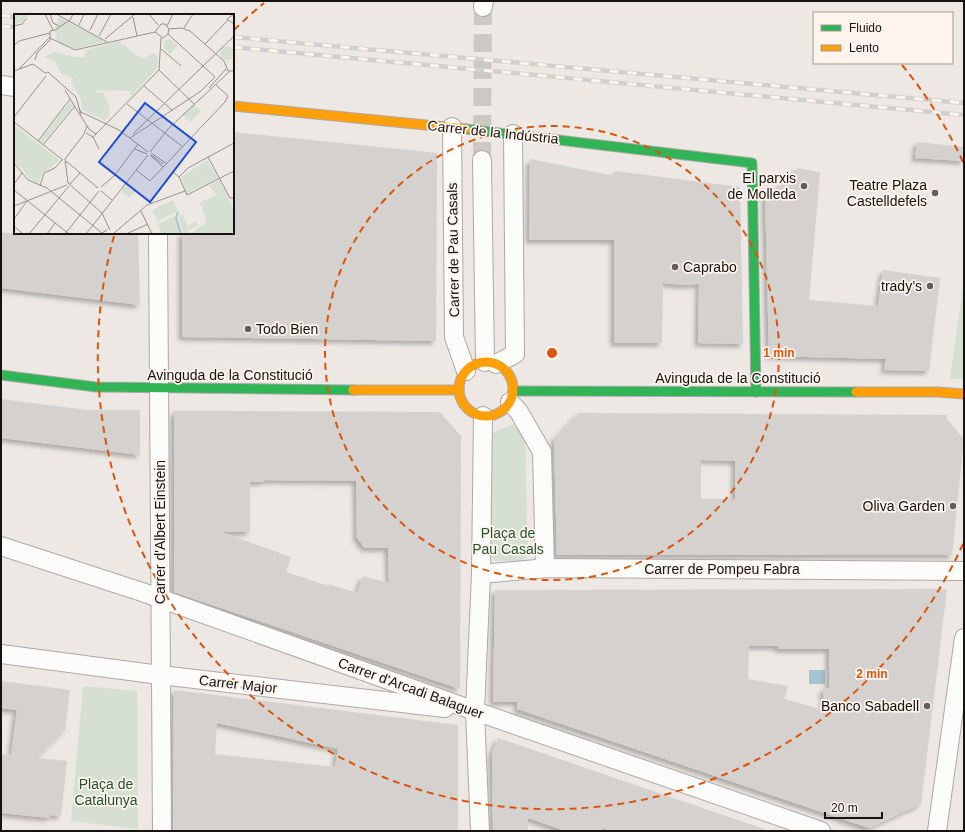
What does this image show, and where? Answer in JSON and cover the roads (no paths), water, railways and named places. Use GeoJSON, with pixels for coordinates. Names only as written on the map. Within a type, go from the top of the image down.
{"type":"FeatureCollection","features":[{"type":"Feature","properties":{"kind":"street"},"geometry":{"type":"LineString","coordinates":[[1,85],[14,86]]}},
{"type":"Feature","properties":{"kind":"street","name":"Carrer de la Indústria"},"geometry":{"type":"LineString","coordinates":[[234,106],[452,127],[752,163],[756,392]]}},
{"type":"Feature","properties":{"kind":"street","name":"Carrer de Pau Casals"},"geometry":{"type":"LineString","coordinates":[[452,127],[454,337],[466,371]]}},
{"type":"Feature","properties":{"kind":"street"},"geometry":{"type":"LineString","coordinates":[[511,397],[505,408],[493,415],[484,416],[474,413],[467,408],[461,400],[459,390],[460,381],[466,371],[474,365],[491,363],[515,354],[513,134]]}},
{"type":"Feature","properties":{"kind":"street"},"geometry":{"type":"LineString","coordinates":[[482,160],[491,363]]}},
{"type":"Feature","properties":{"kind":"street","name":"Carrer d'Albert Einstein"},"geometry":{"type":"LineString","coordinates":[[158,234],[160,389],[159,598],[162,831]]}},
{"type":"Feature","properties":{"kind":"street"},"geometry":{"type":"LineString","coordinates":[[491,363],[506,371],[511,380],[511,397],[542,452],[544,568]]}},
{"type":"Feature","properties":{"kind":"street","name":"Avinguda de la Constitució"},"geometry":{"type":"LineString","coordinates":[[1,375],[96,387],[160,389],[459,390]]}},
{"type":"Feature","properties":{"kind":"street","name":"Avinguda de la Constitució"},"geometry":{"type":"LineString","coordinates":[[511,397],[756,392],[929,392],[964,394]]}},
{"type":"Feature","properties":{"kind":"street"},"geometry":{"type":"LineString","coordinates":[[480,831],[476,711],[481,574],[484,416]]}},
{"type":"Feature","properties":{"kind":"street","name":"Carrer d'Arcadi Balaguer"},"geometry":{"type":"LineString","coordinates":[[1,546],[159,598],[476,711],[821,831]]}},
{"type":"Feature","properties":{"kind":"street","name":"Carrer de Pompeu Fabra"},"geometry":{"type":"LineString","coordinates":[[481,574],[544,568],[964,571]]}},
{"type":"Feature","properties":{"kind":"street"},"geometry":{"type":"LineString","coordinates":[[937,831],[964,638]]}},
{"type":"Feature","properties":{"kind":"street","name":"Carrer Major"},"geometry":{"type":"LineString","coordinates":[[1,654],[160,675],[476,711]]}},
{"type":"Feature","properties":{"kind":"water"},"geometry":{"type":"Polygon","coordinates":[[[809,670],[825,670],[825,684],[809,684],[809,670]]]}},
{"type":"Feature","properties":{"kind":"tunnel"},"geometry":{"type":"LineString","coordinates":[[482,160],[483,7]]}},
{"type":"Feature","properties":{"kind":"railway"},"geometry":{"type":"LineString","coordinates":[[1,15],[14,17]]}},
{"type":"Feature","properties":{"kind":"railway"},"geometry":{"type":"LineString","coordinates":[[1,26],[14,27]]}},
{"type":"Feature","properties":{"kind":"railway"},"geometry":{"type":"LineString","coordinates":[[234,37],[964,103]]}},
{"type":"Feature","properties":{"kind":"railway"},"geometry":{"type":"LineString","coordinates":[[234,47],[964,115]]}},
{"type":"Feature","properties":{"kind":"place","name":"El parxis de Molleda"},"geometry":{"type":"Point","coordinates":[804,186]}},
{"type":"Feature","properties":{"kind":"place","name":"Teatre Plaza Castelldefels"},"geometry":{"type":"Point","coordinates":[935,193]}},
{"type":"Feature","properties":{"kind":"place","name":"Caprabo"},"geometry":{"type":"Point","coordinates":[675,267]}},
{"type":"Feature","properties":{"kind":"place","name":"trady’s"},"geometry":{"type":"Point","coordinates":[930,286]}},
{"type":"Feature","properties":{"kind":"place","name":"Todo Bien"},"geometry":{"type":"Point","coordinates":[248,329]}},
{"type":"Feature","properties":{"kind":"place","name":"Oliva Garden"},"geometry":{"type":"Point","coordinates":[953,506]}},
{"type":"Feature","properties":{"kind":"place","name":"Banco Sabadell"},"geometry":{"type":"Point","coordinates":[927,706]}},
{"type":"Feature","properties":{"kind":"park label","name":"Plaça de Pau Casals"},"geometry":{"type":"Point","coordinates":[508,542]}},
{"type":"Feature","properties":{"kind":"park label","name":"Plaça de Catalunya"},"geometry":{"type":"Point","coordinates":[106,792]}}]}
